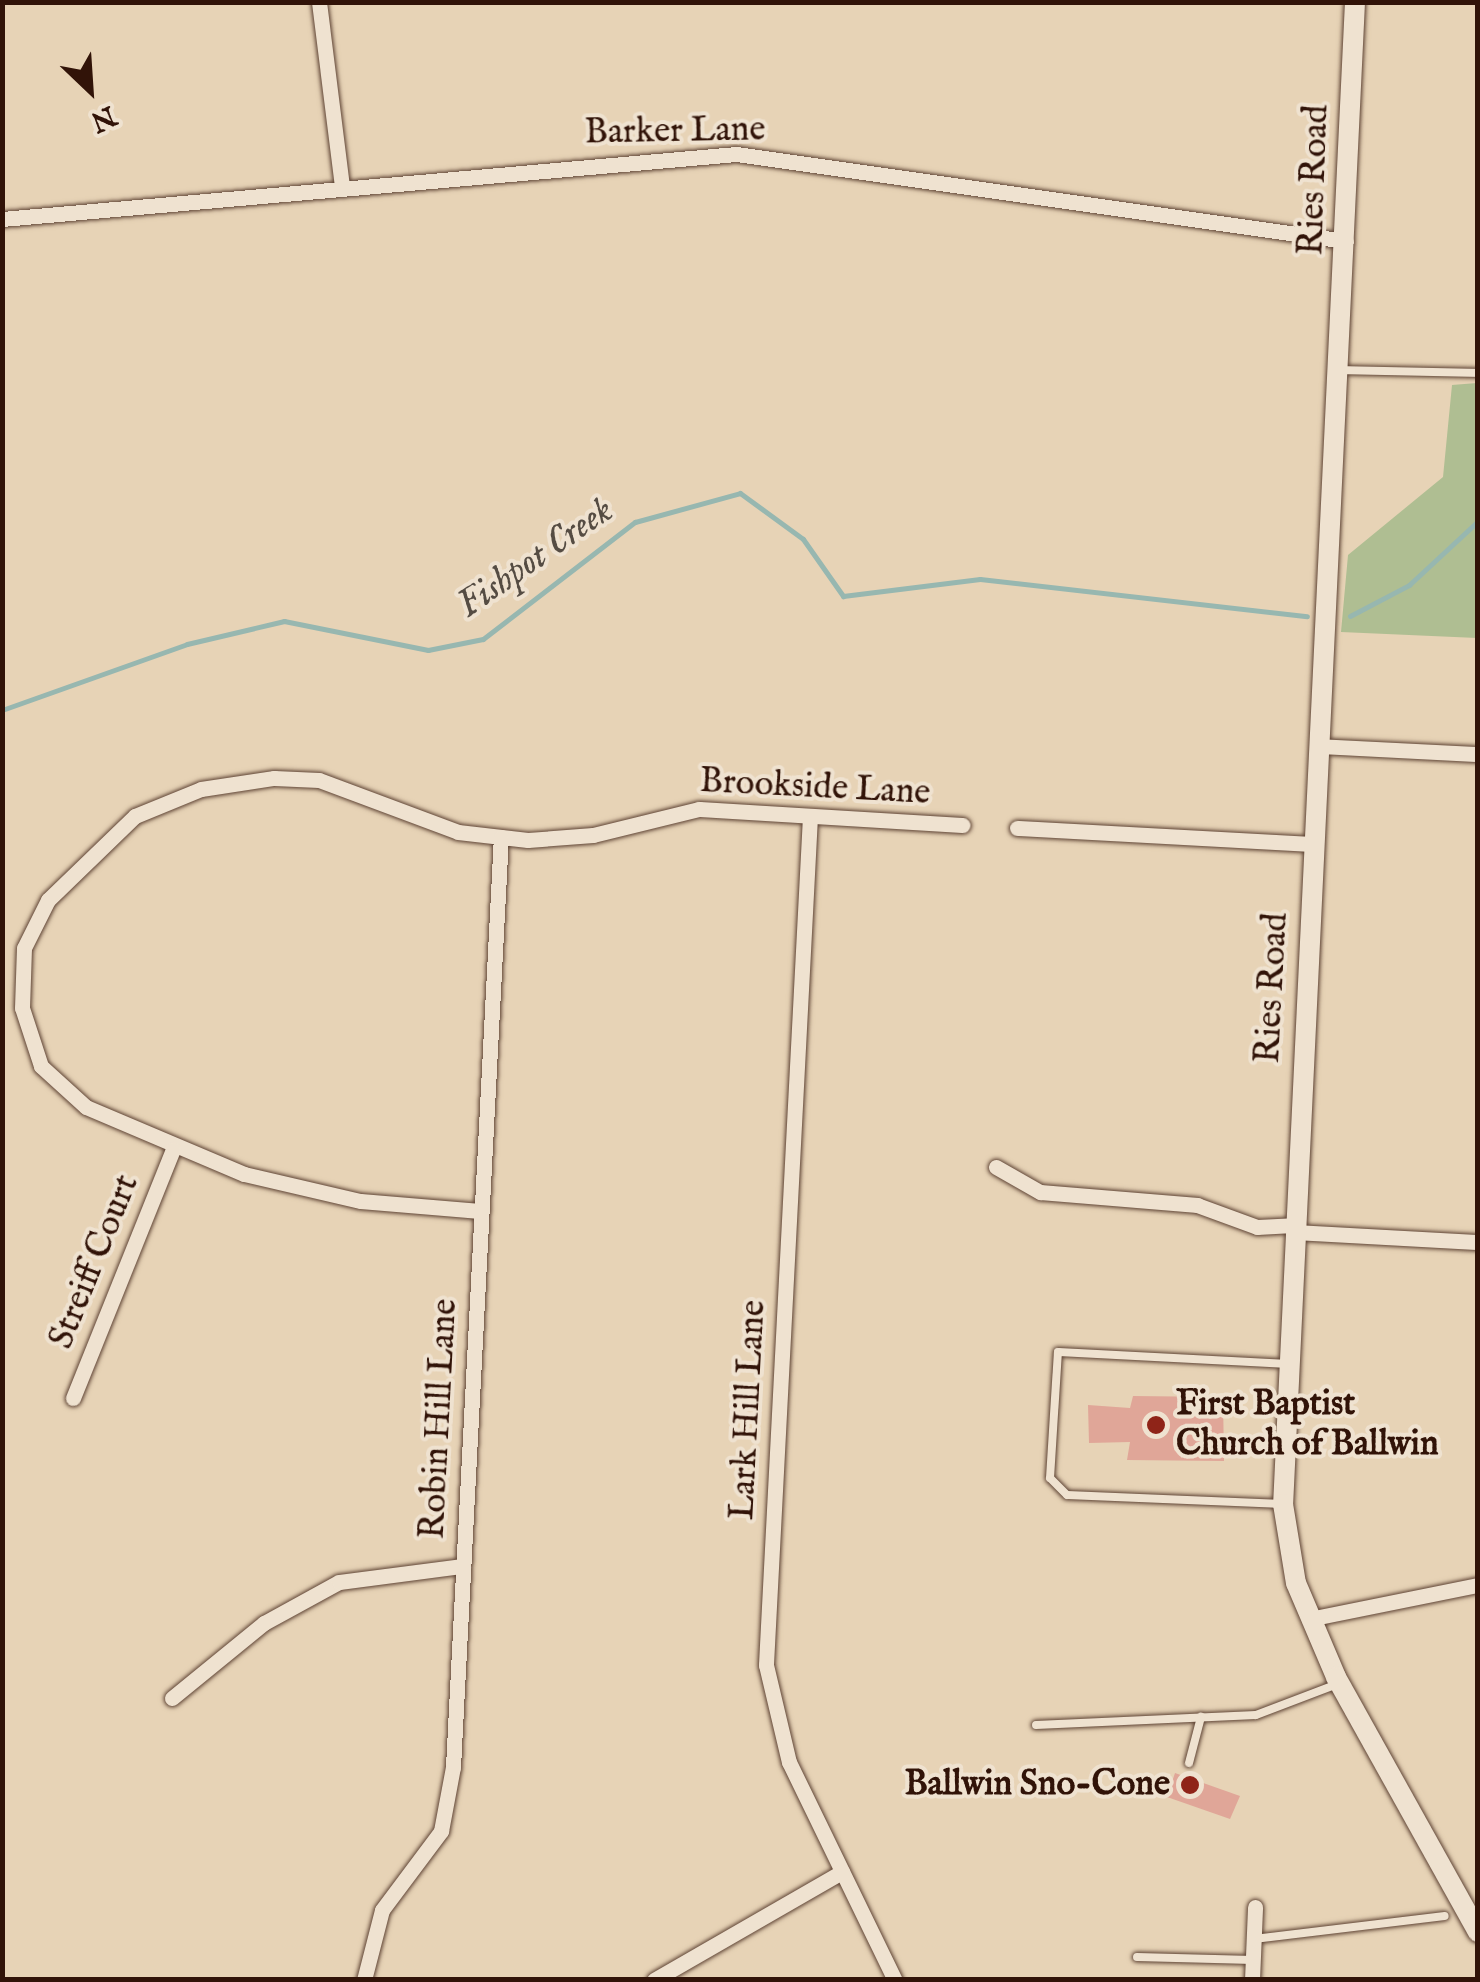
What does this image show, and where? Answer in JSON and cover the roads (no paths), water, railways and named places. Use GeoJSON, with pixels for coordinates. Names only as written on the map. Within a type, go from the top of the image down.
{"type":"FeatureCollection","features":[{"type":"Feature","properties":{"kind":"street"},"geometry":{"type":"LineString","coordinates":[[319,2],[342,186]]}},
{"type":"Feature","properties":{"kind":"street","name":"Ries Road"},"geometry":{"type":"LineString","coordinates":[[1355,2],[1331,550],[1286,1364],[1283,1504],[1310,1619],[1339,1682],[1478,1932]]}},
{"type":"Feature","properties":{"kind":"street","name":"Barker Lane"},"geometry":{"type":"LineString","coordinates":[[2,219],[736,154],[1346,240]]}},
{"type":"Feature","properties":{"kind":"street"},"geometry":{"type":"LineString","coordinates":[[1318,746],[1478,754]]}},
{"type":"Feature","properties":{"kind":"street","name":"Brookside Lane"},"geometry":{"type":"LineString","coordinates":[[480,1211],[318,1193],[174,1149],[58,1086],[22,1008],[24,948],[37,920],[101,842],[168,801],[274,778],[320,780],[458,832],[501,837],[562,840],[699,809],[963,826]]}},
{"type":"Feature","properties":{"kind":"street","name":"Lark Hill Lane"},"geometry":{"type":"LineString","coordinates":[[810,816],[766,1665],[776,1729],[895,1980]]}},
{"type":"Feature","properties":{"kind":"street"},"geometry":{"type":"LineString","coordinates":[[1017,828],[1314,844]]}},
{"type":"Feature","properties":{"kind":"street","name":"Robin Hill Lane"},"geometry":{"type":"LineString","coordinates":[[364,1980],[382,1910],[426,1858],[447,1813],[501,837]]}},
{"type":"Feature","properties":{"kind":"street","name":"Streiff Court"},"geometry":{"type":"LineString","coordinates":[[73,1398],[174,1149]]}},
{"type":"Feature","properties":{"kind":"street"},"geometry":{"type":"LineString","coordinates":[[996,1167],[1040,1192],[1197,1205],[1247,1225],[1478,1242]]}},
{"type":"Feature","properties":{"kind":"street"},"geometry":{"type":"LineString","coordinates":[[172,1698],[264,1623],[339,1582],[463,1566]]}},
{"type":"Feature","properties":{"kind":"street"},"geometry":{"type":"LineString","coordinates":[[1310,1619],[1478,1585]]}},
{"type":"Feature","properties":{"kind":"street"},"geometry":{"type":"LineString","coordinates":[[654,1980],[842,1872]]}},
{"type":"Feature","properties":{"kind":"street"},"geometry":{"type":"LineString","coordinates":[[1252,1980],[1255,1907]]}},
{"type":"Feature","properties":{"kind":"lane"},"geometry":{"type":"LineString","coordinates":[[1340,370],[1478,373]]}},
{"type":"Feature","properties":{"kind":"lane"},"geometry":{"type":"LineString","coordinates":[[1283,1504],[1067,1495],[1050,1478],[1060,1351],[1286,1364]]}},
{"type":"Feature","properties":{"kind":"lane"},"geometry":{"type":"LineString","coordinates":[[1036,1724],[1256,1715],[1339,1682]]}},
{"type":"Feature","properties":{"kind":"lane"},"geometry":{"type":"LineString","coordinates":[[1189,1763],[1201,1717]]}},
{"type":"Feature","properties":{"kind":"lane"},"geometry":{"type":"LineString","coordinates":[[1254,1939],[1445,1916]]}},
{"type":"Feature","properties":{"kind":"lane"},"geometry":{"type":"LineString","coordinates":[[1137,1957],[1253,1960]]}},
{"type":"Feature","properties":{"kind":"waterway","name":"Fishpot Creek"},"geometry":{"type":"LineString","coordinates":[[2,710],[187,644],[284,621],[428,650],[483,639],[635,522],[740,493],[803,539],[843,596],[980,579],[1307,616]]}},
{"type":"Feature","properties":{"kind":"waterway","name":"Fishpot Creek"},"geometry":{"type":"LineString","coordinates":[[1350,616],[1409,585],[1478,521]]}},
{"type":"Feature","properties":{"kind":"place","name":"First Baptist Church of Ballwin"},"geometry":{"type":"Point","coordinates":[1156,1425]}},
{"type":"Feature","properties":{"kind":"place","name":"Ballwin Sno-Cone"},"geometry":{"type":"Point","coordinates":[1190,1785]}}]}
